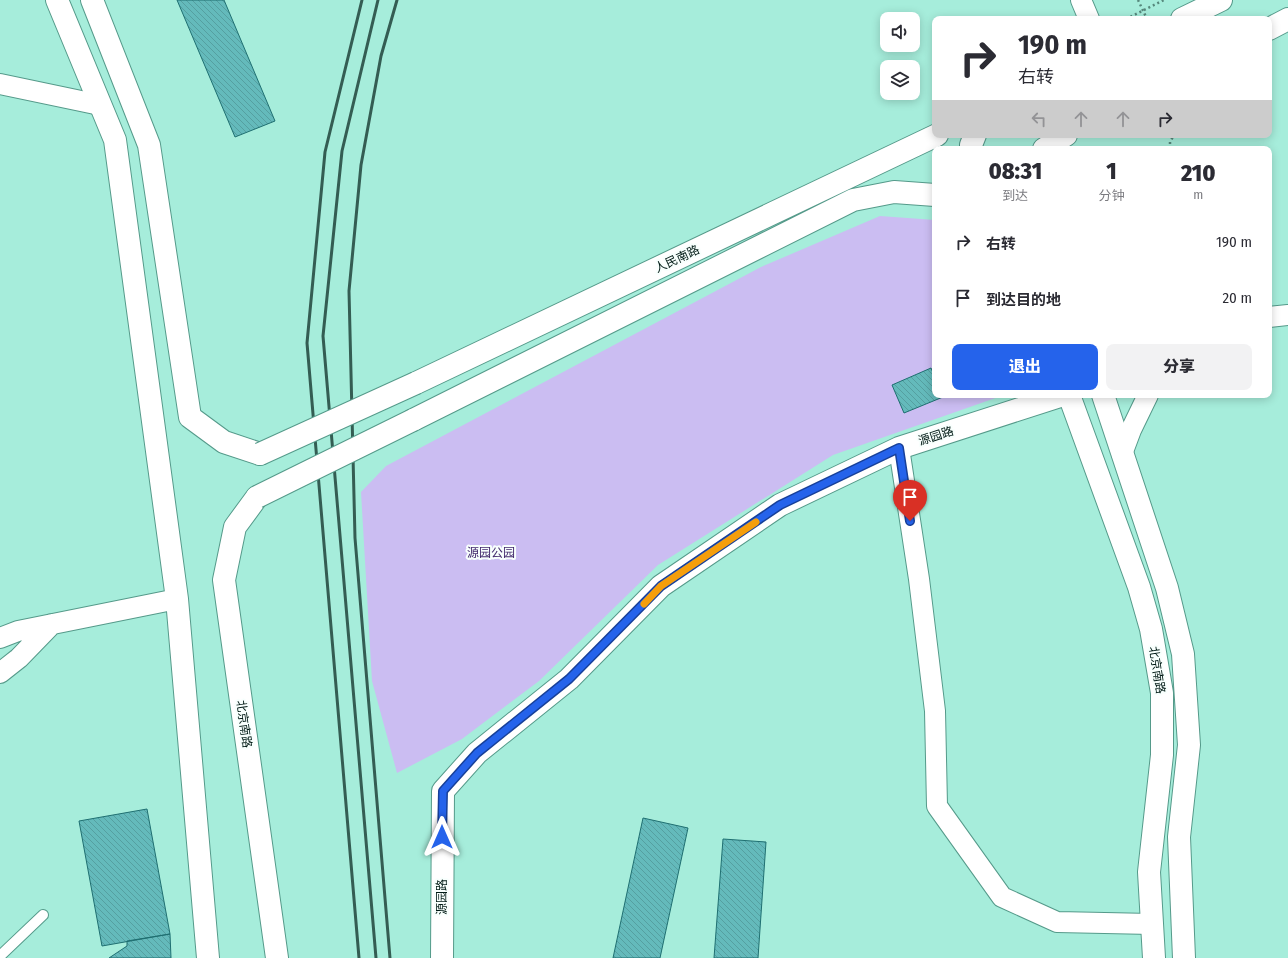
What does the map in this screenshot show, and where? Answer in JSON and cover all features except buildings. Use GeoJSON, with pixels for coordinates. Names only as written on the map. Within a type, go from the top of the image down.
{"type":"FeatureCollection","features":[{"type":"Feature","properties":{"kind":"main road"},"geometry":{"type":"LineString","coordinates":[[57,0],[115,140],[177,600],[208,958]]}},
{"type":"Feature","properties":{"kind":"main road","name":"人民南路"},"geometry":{"type":"LineString","coordinates":[[92,0],[149,145],[190,417],[224,442],[260,454],[416,383],[932,137]]}},
{"type":"Feature","properties":{"kind":"main road"},"geometry":{"type":"LineString","coordinates":[[1188,16],[1221,0]]}},
{"type":"Feature","properties":{"kind":"main road"},"geometry":{"type":"LineString","coordinates":[[1272,28],[1288,20]]}},
{"type":"Feature","properties":{"kind":"main road"},"geometry":{"type":"LineString","coordinates":[[1049,146],[1061,138]]}},
{"type":"Feature","properties":{"kind":"main road","name":"人民南路"},"geometry":{"type":"LineString","coordinates":[[256,497],[853,200],[894,192],[932,195]]}},
{"type":"Feature","properties":{"kind":"main road","name":"源园路"},"geometry":{"type":"LineString","coordinates":[[442,958],[443,791],[477,753],[569,679],[661,586],[780,505],[899,448],[1053,398]]}},
{"type":"Feature","properties":{"kind":"main road","name":"北京南路"},"geometry":{"type":"LineString","coordinates":[[1071,398],[1139,586],[1151,629],[1160,686],[1162,755],[1149,872],[1154,958]]}},
{"type":"Feature","properties":{"kind":"main road"},"geometry":{"type":"LineString","coordinates":[[1104,398],[1167,588],[1183,654],[1189,745],[1179,837],[1184,958]]}},
{"type":"Feature","properties":{"kind":"main road","name":"北京南路"},"geometry":{"type":"LineString","coordinates":[[256,497],[235,527],[224,580],[277,958]]}},
{"type":"Feature","properties":{"kind":"street"},"geometry":{"type":"LineString","coordinates":[[1081,0],[1088,16]]}},
{"type":"Feature","properties":{"kind":"street"},"geometry":{"type":"LineString","coordinates":[[0,84],[100,105]]}},
{"type":"Feature","properties":{"kind":"street"},"geometry":{"type":"LineString","coordinates":[[1272,317],[1288,315]]}},
{"type":"Feature","properties":{"kind":"street"},"geometry":{"type":"LineString","coordinates":[[1122,454],[1131,430],[1147,398]]}},
{"type":"Feature","properties":{"kind":"street"},"geometry":{"type":"LineString","coordinates":[[899,448],[920,579],[936,711],[937,806],[1002,897],[1057,922],[1152,924]]}},
{"type":"Feature","properties":{"kind":"street"},"geometry":{"type":"LineString","coordinates":[[0,638],[18,631],[177,600]]}},
{"type":"Feature","properties":{"kind":"street"},"geometry":{"type":"LineString","coordinates":[[0,673],[19,658],[52,624]]}},
{"type":"Feature","properties":{"kind":"lane"},"geometry":{"type":"LineString","coordinates":[[0,956],[43,915]]}},
{"type":"Feature","properties":{"kind":"path"},"geometry":{"type":"LineString","coordinates":[[1138,0],[1146,16]]}},
{"type":"Feature","properties":{"kind":"path"},"geometry":{"type":"LineString","coordinates":[[1132,16],[1164,0]]}},
{"type":"Feature","properties":{"kind":"green space","name":"源园公园"},"geometry":{"type":"Polygon","coordinates":[[[880,216],[932,220],[932,398],[995,398],[833,455],[658,565],[539,681],[462,739],[397,773],[372,681],[361,492],[386,466],[761,267],[880,216]]]}},
{"type":"Feature","properties":{"kind":"railway"},"geometry":{"type":"LineString","coordinates":[[359,958],[307,343],[325,152],[362,0]]}},
{"type":"Feature","properties":{"kind":"railway"},"geometry":{"type":"LineString","coordinates":[[376,958],[323,336],[342,151],[378,0]]}},
{"type":"Feature","properties":{"kind":"railway"},"geometry":{"type":"LineString","coordinates":[[390,958],[355,538],[349,291],[361,165],[381,56],[397,0]]}},
{"type":"Feature","properties":{"kind":"slow traffic"},"geometry":{"type":"LineString","coordinates":[[644,604],[661,586],[756,522]]}},
{"type":"Feature","properties":{"kind":"route"},"geometry":{"type":"LineString","coordinates":[[442,837],[443,791],[477,753],[569,679],[661,586],[780,505],[899,448],[910,521]]}}]}
